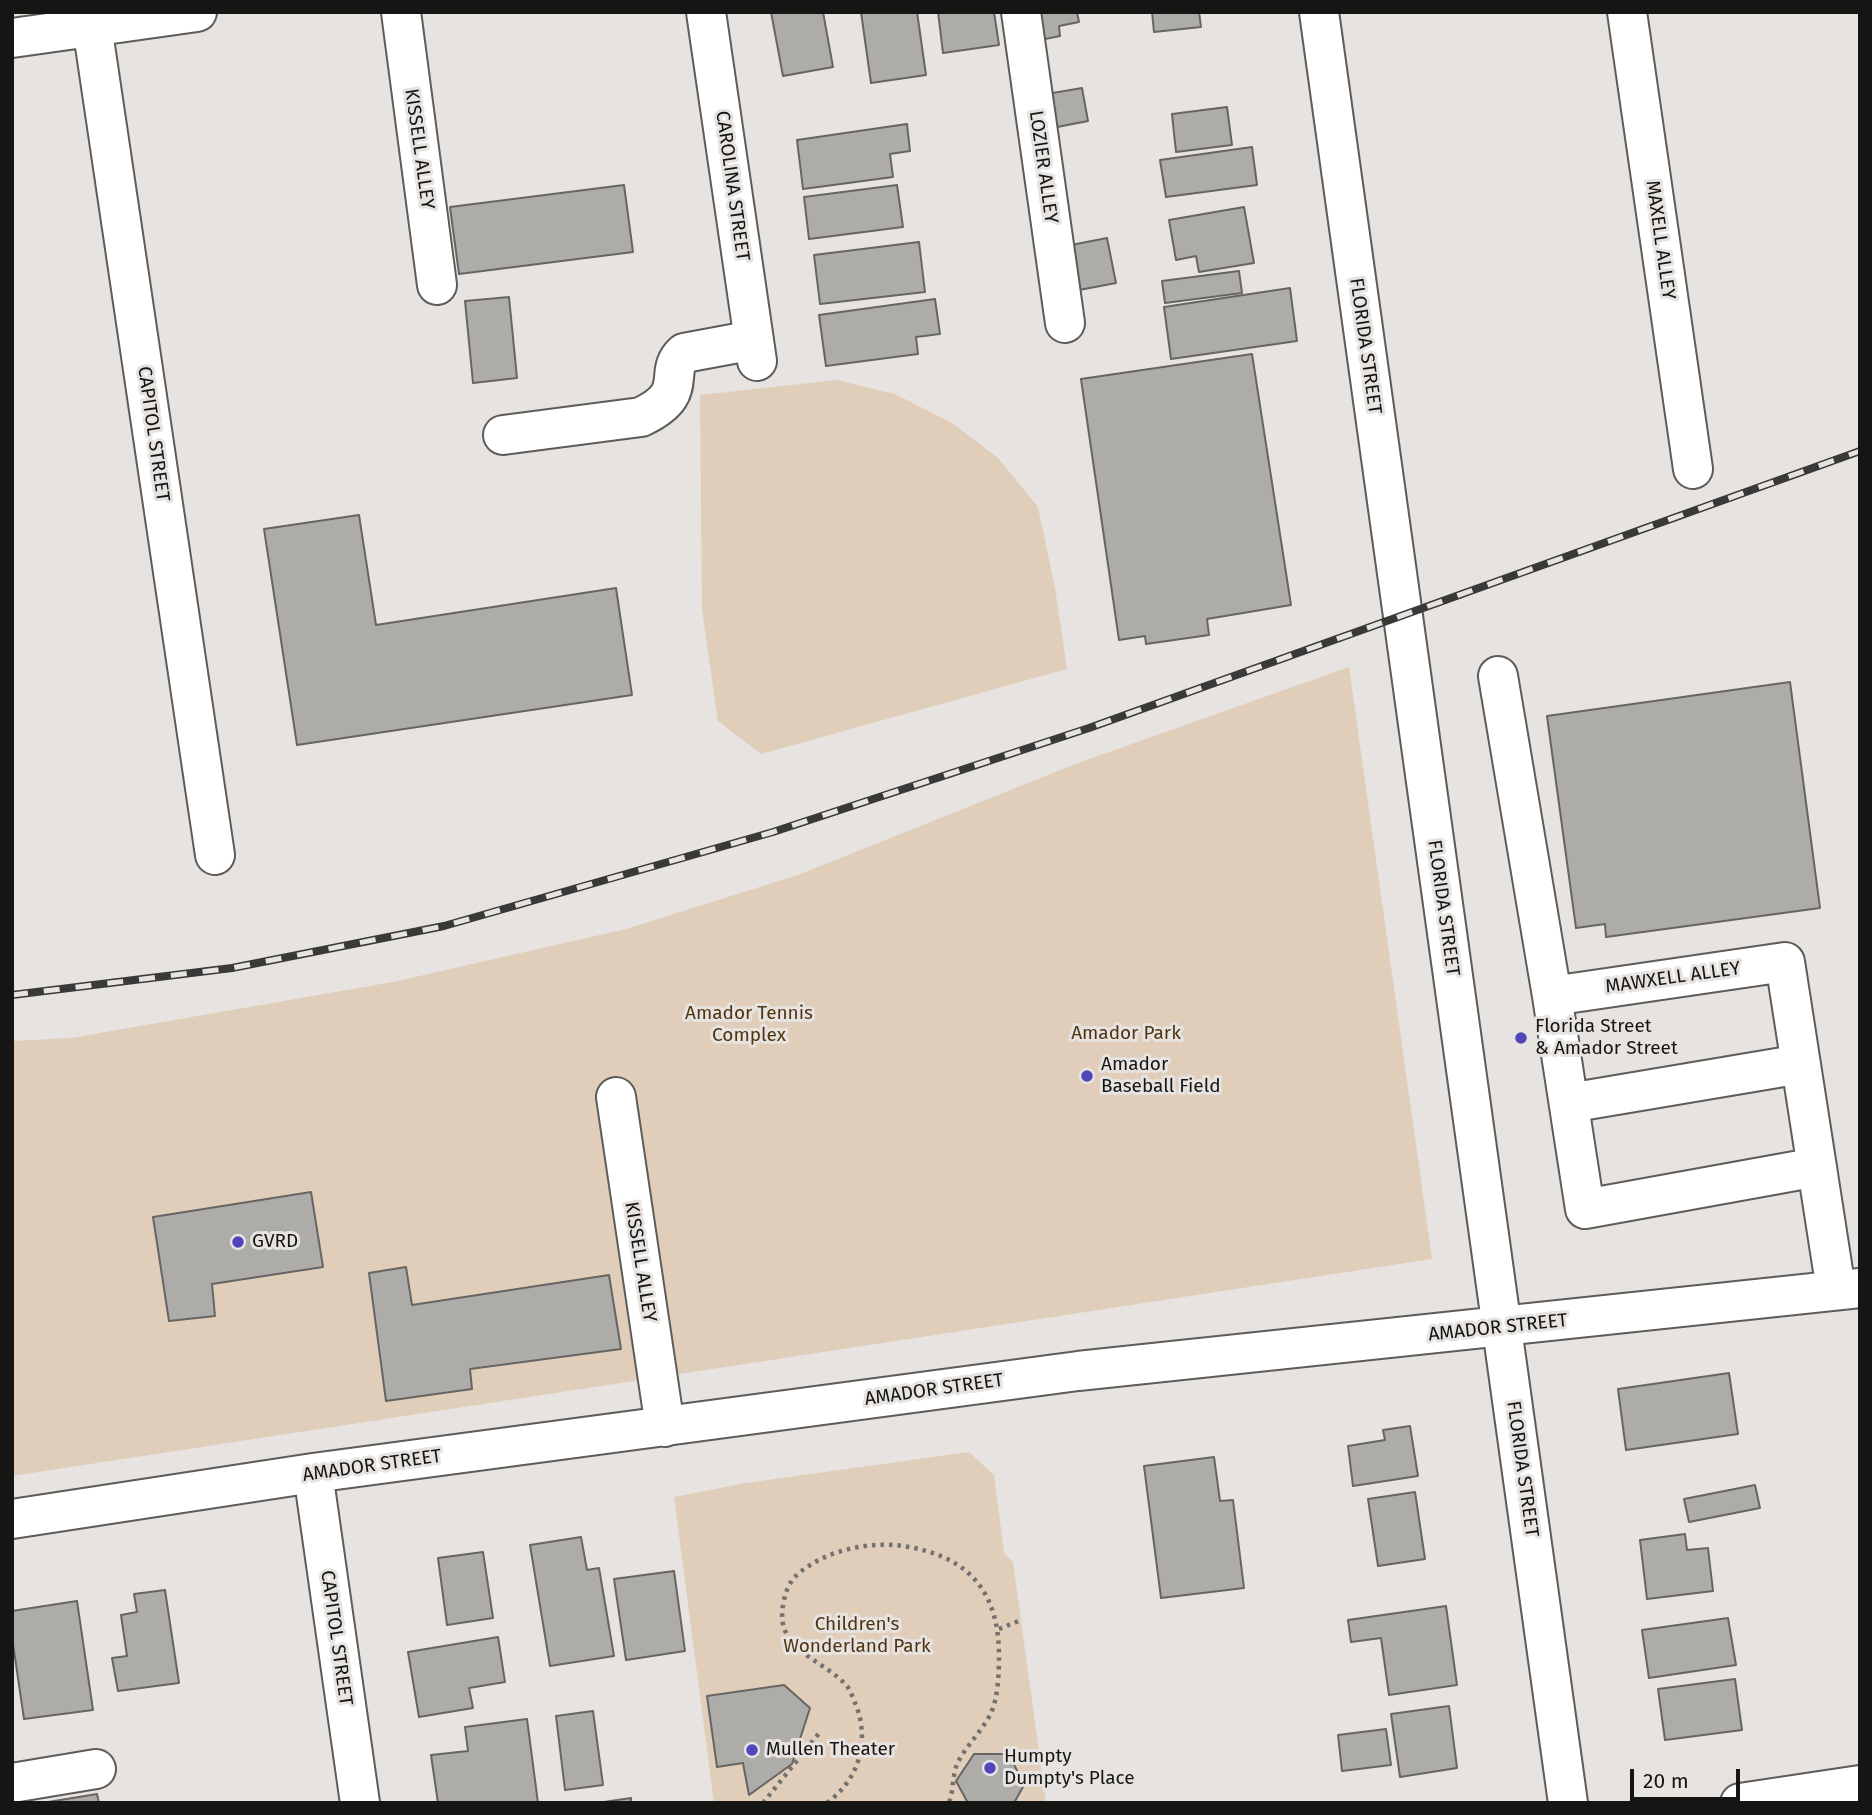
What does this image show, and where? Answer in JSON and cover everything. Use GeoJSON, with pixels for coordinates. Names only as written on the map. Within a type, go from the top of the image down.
{"type":"FeatureCollection","features":[{"type":"Feature","properties":{"kind":"street"},"geometry":{"type":"LineString","coordinates":[[12,38],[92,20],[197,12]]}},
{"type":"Feature","properties":{"kind":"street","name":"KISSELL ALLEY"},"geometry":{"type":"LineString","coordinates":[[401,12],[437,285]]}},
{"type":"Feature","properties":{"kind":"street","name":"CAROLINA STREET"},"geometry":{"type":"LineString","coordinates":[[503,435],[641,417],[660,408],[675,387],[675,365],[684,353],[756,350],[706,12]]}},
{"type":"Feature","properties":{"kind":"street","name":"LOZIER ALLEY"},"geometry":{"type":"LineString","coordinates":[[1021,12],[1065,323]]}},
{"type":"Feature","properties":{"kind":"street","name":"FLORIDA STREET"},"geometry":{"type":"LineString","coordinates":[[1319,12],[1569,1803]]}},
{"type":"Feature","properties":{"kind":"street","name":"MAXELL ALLEY"},"geometry":{"type":"LineString","coordinates":[[1627,12],[1693,469]]}},
{"type":"Feature","properties":{"kind":"street","name":"CAPITOL STREET"},"geometry":{"type":"LineString","coordinates":[[92,20],[215,855]]}},
{"type":"Feature","properties":{"kind":"street"},"geometry":{"type":"LineString","coordinates":[[1498,676],[1585,1209],[1817,1167]]}},
{"type":"Feature","properties":{"kind":"street","name":"MAWXELL ALLEY"},"geometry":{"type":"LineString","coordinates":[[1552,996],[1785,962],[1817,1167],[1848,1289]]}},
{"type":"Feature","properties":{"kind":"street"},"geometry":{"type":"LineString","coordinates":[[1569,1103],[1801,1064]]}},
{"type":"Feature","properties":{"kind":"street","name":"KISSELL ALLEY"},"geometry":{"type":"LineString","coordinates":[[616,1097],[665,1427]]}},
{"type":"Feature","properties":{"kind":"street","name":"AMADOR STREET"},"geometry":{"type":"LineString","coordinates":[[12,1519],[313,1474],[1078,1371],[1848,1289]]}},
{"type":"Feature","properties":{"kind":"street","name":"CAPITOL STREET"},"geometry":{"type":"LineString","coordinates":[[313,1474],[360,1803]]}},
{"type":"Feature","properties":{"kind":"street"},"geometry":{"type":"LineString","coordinates":[[12,1783],[96,1769]]}},
{"type":"Feature","properties":{"kind":"street"},"geometry":{"type":"LineString","coordinates":[[1740,1803],[1860,1785]]}},
{"type":"Feature","properties":{"kind":"path"},"geometry":{"type":"LineString","coordinates":[[827,1803],[842,1792],[860,1761],[863,1733],[849,1687],[792,1646],[783,1629],[784,1599],[789,1585],[799,1573],[827,1557],[858,1547],[891,1543],[939,1553],[975,1578],[989,1597],[999,1629],[999,1670],[991,1712],[957,1763],[949,1803]]}},
{"type":"Feature","properties":{"kind":"path"},"geometry":{"type":"LineString","coordinates":[[999,1629],[1021,1620]]}},
{"type":"Feature","properties":{"kind":"path"},"geometry":{"type":"LineString","coordinates":[[763,1803],[820,1732]]}},
{"type":"Feature","properties":{"kind":"green space"},"geometry":{"type":"Polygon","coordinates":[[[837,380],[895,394],[952,423],[998,458],[1038,507],[1055,588],[1067,669],[761,754],[718,721],[702,609],[700,395],[837,380]]]}},
{"type":"Feature","properties":{"kind":"green space","name":"Amador Park"},"geometry":{"type":"Polygon","coordinates":[[[1349,667],[1432,1259],[12,1476],[12,1041],[71,1038],[393,982],[626,929],[798,875],[1078,763],[1349,667]]]}},
{"type":"Feature","properties":{"kind":"green space","name":"Children's Wonderland Park"},"geometry":{"type":"Polygon","coordinates":[[[969,1452],[994,1475],[1004,1553],[1013,1562],[1046,1803],[714,1803],[674,1497],[746,1483],[969,1452]]]}},
{"type":"Feature","properties":{"kind":"building"},"geometry":{"type":"Polygon","coordinates":[[[771,12],[823,12],[833,67],[783,76],[771,12]]]}},
{"type":"Feature","properties":{"kind":"building"},"geometry":{"type":"Polygon","coordinates":[[[861,12],[917,12],[926,75],[871,83],[861,12]]]}},
{"type":"Feature","properties":{"kind":"building"},"geometry":{"type":"Polygon","coordinates":[[[938,12],[994,12],[999,45],[943,53],[938,12]]]}},
{"type":"Feature","properties":{"kind":"building"},"geometry":{"type":"Polygon","coordinates":[[[1030,12],[1077,12],[1079,22],[1059,26],[1060,36],[1035,41],[1030,12]]]}},
{"type":"Feature","properties":{"kind":"building"},"geometry":{"type":"Polygon","coordinates":[[[1152,12],[1199,12],[1201,27],[1154,32],[1152,12]]]}},
{"type":"Feature","properties":{"kind":"building"},"geometry":{"type":"Polygon","coordinates":[[[1082,88],[1088,121],[1047,129],[1041,95],[1082,88]]]}},
{"type":"Feature","properties":{"kind":"building"},"geometry":{"type":"Polygon","coordinates":[[[1227,107],[1232,145],[1176,152],[1172,114],[1227,107]]]}},
{"type":"Feature","properties":{"kind":"building"},"geometry":{"type":"Polygon","coordinates":[[[907,124],[910,151],[890,154],[893,177],[803,189],[797,140],[907,124]]]}},
{"type":"Feature","properties":{"kind":"building"},"geometry":{"type":"Polygon","coordinates":[[[1252,147],[1257,185],[1166,197],[1160,160],[1252,147]]]}},
{"type":"Feature","properties":{"kind":"building"},"geometry":{"type":"Polygon","coordinates":[[[624,185],[633,252],[459,274],[450,207],[624,185]]]}},
{"type":"Feature","properties":{"kind":"building"},"geometry":{"type":"Polygon","coordinates":[[[897,185],[903,227],[809,239],[804,197],[897,185]]]}},
{"type":"Feature","properties":{"kind":"building"},"geometry":{"type":"Polygon","coordinates":[[[1244,207],[1254,263],[1199,272],[1196,256],[1176,260],[1169,220],[1244,207]]]}},
{"type":"Feature","properties":{"kind":"building"},"geometry":{"type":"Polygon","coordinates":[[[1107,238],[1116,283],[1074,291],[1066,246],[1107,238]]]}},
{"type":"Feature","properties":{"kind":"building"},"geometry":{"type":"Polygon","coordinates":[[[919,242],[925,292],[820,304],[814,255],[919,242]]]}},
{"type":"Feature","properties":{"kind":"building"},"geometry":{"type":"Polygon","coordinates":[[[1239,271],[1242,293],[1165,303],[1162,281],[1239,271]]]}},
{"type":"Feature","properties":{"kind":"building"},"geometry":{"type":"Polygon","coordinates":[[[1290,288],[1297,341],[1171,359],[1164,307],[1290,288]]]}},
{"type":"Feature","properties":{"kind":"building"},"geometry":{"type":"Polygon","coordinates":[[[509,297],[517,378],[473,383],[465,301],[509,297]]]}},
{"type":"Feature","properties":{"kind":"building"},"geometry":{"type":"Polygon","coordinates":[[[935,299],[940,334],[916,337],[918,354],[826,366],[819,315],[935,299]]]}},
{"type":"Feature","properties":{"kind":"building"},"geometry":{"type":"Polygon","coordinates":[[[1252,354],[1291,605],[1207,619],[1209,635],[1146,644],[1145,636],[1119,640],[1081,379],[1252,354]]]}},
{"type":"Feature","properties":{"kind":"building"},"geometry":{"type":"Polygon","coordinates":[[[359,515],[376,625],[616,588],[632,695],[297,745],[264,529],[359,515]]]}},
{"type":"Feature","properties":{"kind":"building"},"geometry":{"type":"Polygon","coordinates":[[[1790,682],[1820,908],[1606,937],[1605,924],[1576,928],[1547,716],[1790,682]]]}},
{"type":"Feature","properties":{"kind":"building","name":"GVRD"},"geometry":{"type":"Polygon","coordinates":[[[311,1192],[323,1267],[212,1284],[215,1316],[169,1321],[153,1217],[311,1192]]]}},
{"type":"Feature","properties":{"kind":"building"},"geometry":{"type":"Polygon","coordinates":[[[406,1267],[412,1305],[609,1275],[621,1349],[470,1369],[472,1389],[386,1401],[369,1273],[406,1267]]]}},
{"type":"Feature","properties":{"kind":"building"},"geometry":{"type":"Polygon","coordinates":[[[1729,1373],[1738,1434],[1626,1450],[1618,1389],[1729,1373]]]}},
{"type":"Feature","properties":{"kind":"building"},"geometry":{"type":"Polygon","coordinates":[[[1410,1426],[1418,1476],[1353,1486],[1348,1446],[1385,1440],[1383,1430],[1410,1426]]]}},
{"type":"Feature","properties":{"kind":"building"},"geometry":{"type":"Polygon","coordinates":[[[1214,1457],[1220,1501],[1233,1500],[1244,1588],[1161,1598],[1144,1466],[1214,1457]]]}},
{"type":"Feature","properties":{"kind":"building"},"geometry":{"type":"Polygon","coordinates":[[[1755,1485],[1760,1508],[1689,1522],[1684,1499],[1755,1485]]]}},
{"type":"Feature","properties":{"kind":"building"},"geometry":{"type":"Polygon","coordinates":[[[1415,1492],[1425,1559],[1378,1566],[1368,1499],[1415,1492]]]}},
{"type":"Feature","properties":{"kind":"building"},"geometry":{"type":"Polygon","coordinates":[[[1685,1534],[1687,1550],[1708,1548],[1713,1591],[1647,1599],[1640,1540],[1685,1534]]]}},
{"type":"Feature","properties":{"kind":"building"},"geometry":{"type":"Polygon","coordinates":[[[581,1537],[587,1570],[599,1568],[614,1656],[550,1666],[530,1545],[581,1537]]]}},
{"type":"Feature","properties":{"kind":"building"},"geometry":{"type":"Polygon","coordinates":[[[483,1552],[493,1618],[447,1625],[438,1558],[483,1552]]]}},
{"type":"Feature","properties":{"kind":"building"},"geometry":{"type":"Polygon","coordinates":[[[674,1571],[685,1651],[626,1660],[614,1579],[674,1571]]]}},
{"type":"Feature","properties":{"kind":"building"},"geometry":{"type":"Polygon","coordinates":[[[165,1590],[179,1683],[118,1691],[112,1658],[127,1656],[121,1615],[137,1612],[134,1594],[165,1590]]]}},
{"type":"Feature","properties":{"kind":"building"},"geometry":{"type":"Polygon","coordinates":[[[77,1601],[93,1710],[24,1719],[12,1637],[12,1611],[77,1601]]]}},
{"type":"Feature","properties":{"kind":"building"},"geometry":{"type":"Polygon","coordinates":[[[1446,1606],[1457,1685],[1389,1695],[1381,1638],[1351,1642],[1348,1620],[1446,1606]]]}},
{"type":"Feature","properties":{"kind":"building"},"geometry":{"type":"Polygon","coordinates":[[[1728,1618],[1736,1665],[1649,1678],[1642,1630],[1728,1618]]]}},
{"type":"Feature","properties":{"kind":"building"},"geometry":{"type":"Polygon","coordinates":[[[498,1637],[505,1682],[469,1688],[473,1708],[419,1717],[408,1652],[498,1637]]]}},
{"type":"Feature","properties":{"kind":"building"},"geometry":{"type":"Polygon","coordinates":[[[1735,1679],[1742,1730],[1665,1740],[1658,1689],[1735,1679]]]}},
{"type":"Feature","properties":{"kind":"building"},"geometry":{"type":"Polygon","coordinates":[[[784,1685],[810,1708],[792,1764],[749,1795],[743,1763],[717,1767],[707,1696],[784,1685]]]}},
{"type":"Feature","properties":{"kind":"building"},"geometry":{"type":"Polygon","coordinates":[[[1449,1706],[1457,1768],[1400,1777],[1391,1714],[1449,1706]]]}},
{"type":"Feature","properties":{"kind":"building"},"geometry":{"type":"Polygon","coordinates":[[[593,1711],[603,1785],[565,1790],[556,1716],[593,1711]]]}},
{"type":"Feature","properties":{"kind":"building"},"geometry":{"type":"Polygon","coordinates":[[[527,1719],[538,1803],[438,1803],[431,1755],[468,1751],[465,1727],[527,1719]]]}},
{"type":"Feature","properties":{"kind":"building"},"geometry":{"type":"Polygon","coordinates":[[[1386,1729],[1391,1765],[1342,1771],[1338,1735],[1386,1729]]]}},
{"type":"Feature","properties":{"kind":"building","name":"Humpty Dumpty's Place"},"geometry":{"type":"Polygon","coordinates":[[[974,1754],[1009,1754],[1024,1785],[1014,1803],[968,1803],[956,1781],[974,1754]]]}},
{"type":"Feature","properties":{"kind":"building"},"geometry":{"type":"Polygon","coordinates":[[[97,1794],[99,1803],[42,1803],[97,1794]]]}},
{"type":"Feature","properties":{"kind":"building"},"geometry":{"type":"Polygon","coordinates":[[[631,1798],[631,1803],[597,1803],[631,1798]]]}},
{"type":"Feature","properties":{"kind":"railway"},"geometry":{"type":"LineString","coordinates":[[12,995],[232,968],[444,926],[773,832],[1089,728],[1860,451]]}},
{"type":"Feature","properties":{"kind":"place","name":"Florida Street & Amador Street"},"geometry":{"type":"Point","coordinates":[1521,1038]}},
{"type":"Feature","properties":{"kind":"place","name":"Amador Baseball Field"},"geometry":{"type":"Point","coordinates":[1087,1076]}},
{"type":"Feature","properties":{"kind":"place","name":"GVRD"},"geometry":{"type":"Point","coordinates":[238,1242]}},
{"type":"Feature","properties":{"kind":"place","name":"Mullen Theater"},"geometry":{"type":"Point","coordinates":[752,1750]}},
{"type":"Feature","properties":{"kind":"place","name":"Humpty Dumpty's Place"},"geometry":{"type":"Point","coordinates":[990,1768]}},
{"type":"Feature","properties":{"kind":"park label","name":"Amador Tennis Complex"},"geometry":{"type":"Point","coordinates":[749,1025]}}]}
